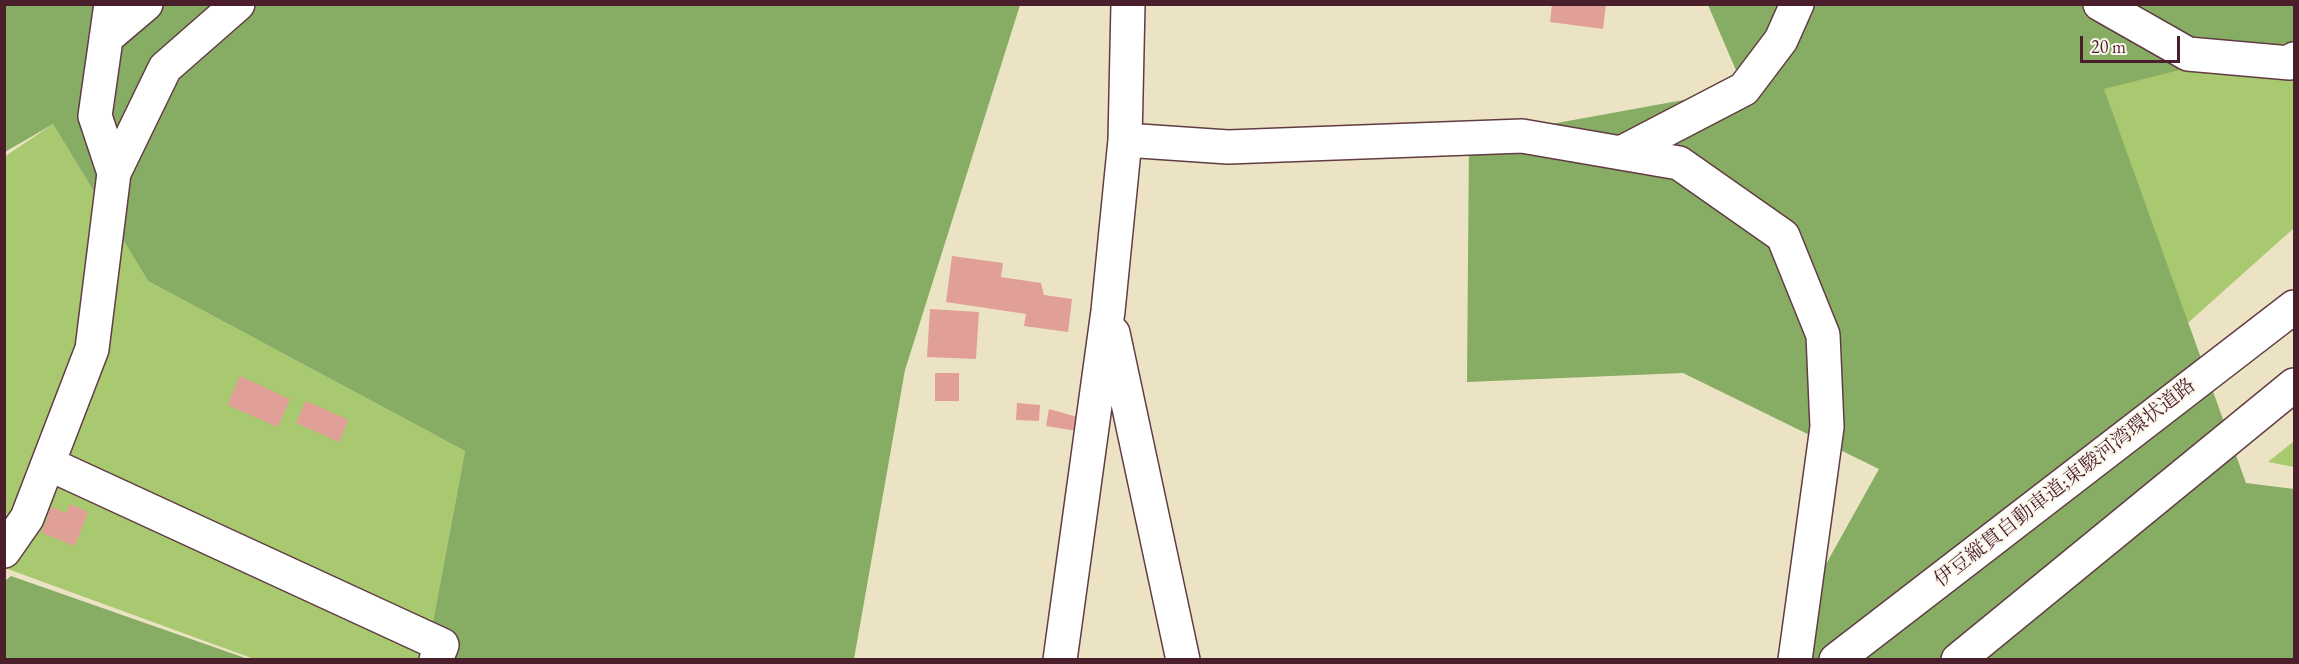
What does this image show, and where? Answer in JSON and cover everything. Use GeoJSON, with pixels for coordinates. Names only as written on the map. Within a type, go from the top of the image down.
{"type":"FeatureCollection","features":[{"type":"Feature","properties":{"kind":"main road"},"geometry":{"type":"LineString","coordinates":[[111,4],[95,116],[114,173]]}},
{"type":"Feature","properties":{"kind":"main road"},"geometry":{"type":"LineString","coordinates":[[106,38],[146,4]]}},
{"type":"Feature","properties":{"kind":"main road"},"geometry":{"type":"LineString","coordinates":[[4,551],[27,518],[92,349],[114,173],[165,68],[238,4]]}},
{"type":"Feature","properties":{"kind":"main road"},"geometry":{"type":"LineString","coordinates":[[1060,660],[1108,311],[1125,140],[1128,4]]}},
{"type":"Feature","properties":{"kind":"main road"},"geometry":{"type":"LineString","coordinates":[[1622,153],[1744,88],[1781,40],[1797,4]]}},
{"type":"Feature","properties":{"kind":"main road"},"geometry":{"type":"LineString","coordinates":[[2100,4],[2188,54],[2290,63],[2295,59]]}},
{"type":"Feature","properties":{"kind":"main road"},"geometry":{"type":"LineString","coordinates":[[1125,140],[1228,147],[1522,136],[1679,162],[1783,236],[1823,335],[1827,426],[1795,660]]}},
{"type":"Feature","properties":{"kind":"main road","name":"伊豆縦貫自動車道;東駿河湾環状道路"},"geometry":{"type":"LineString","coordinates":[[1836,660],[2162,407],[2295,307]]}},
{"type":"Feature","properties":{"kind":"main road"},"geometry":{"type":"LineString","coordinates":[[1108,311],[1183,660]]}},
{"type":"Feature","properties":{"kind":"main road"},"geometry":{"type":"LineString","coordinates":[[1958,660],[2295,385]]}},
{"type":"Feature","properties":{"kind":"main road"},"geometry":{"type":"LineString","coordinates":[[49,464],[442,645],[436,660]]}},
{"type":"Feature","properties":{"kind":"green space"},"geometry":{"type":"Polygon","coordinates":[[[4,5],[1020,5],[905,370],[854,659],[426,659],[465,451],[148,281],[53,124],[5,152],[4,5]]]}},
{"type":"Feature","properties":{"kind":"green space"},"geometry":{"type":"Polygon","coordinates":[[[1708,5],[2294,5],[2294,41],[2104,89],[2246,483],[2294,489],[2294,659],[1786,659],[1796,618],[1879,469],[1683,373],[1467,382],[1469,139],[1744,89],[1708,5]]]}},
{"type":"Feature","properties":{"kind":"green space"},"geometry":{"type":"Polygon","coordinates":[[[1960,5],[2264,61],[2294,50],[2294,228],[1981,508],[1960,5]]]}},
{"type":"Feature","properties":{"kind":"green space"},"geometry":{"type":"Polygon","coordinates":[[[53,124],[148,281],[465,451],[426,659],[254,659],[5,568],[4,157],[53,124]]]}},
{"type":"Feature","properties":{"kind":"green space"},"geometry":{"type":"Polygon","coordinates":[[[2294,441],[2294,467],[2268,462],[2294,441]]]}},
{"type":"Feature","properties":{"kind":"green space"},"geometry":{"type":"Polygon","coordinates":[[[11,576],[248,659],[5,659],[5,581],[11,576]]]}},
{"type":"Feature","properties":{"kind":"building"},"geometry":{"type":"Polygon","coordinates":[[[1552,4],[1606,4],[1603,29],[1550,22],[1552,4]]]}},
{"type":"Feature","properties":{"kind":"building"},"geometry":{"type":"Polygon","coordinates":[[[952,256],[1003,263],[1001,277],[1041,283],[1044,295],[1072,299],[1068,332],[1024,326],[1026,314],[946,302],[952,256]]]}},
{"type":"Feature","properties":{"kind":"building"},"geometry":{"type":"Polygon","coordinates":[[[930,309],[979,312],[976,359],[927,357],[930,309]]]}},
{"type":"Feature","properties":{"kind":"building"},"geometry":{"type":"Polygon","coordinates":[[[935,373],[959,373],[959,401],[935,401],[935,373]]]}},
{"type":"Feature","properties":{"kind":"building"},"geometry":{"type":"Polygon","coordinates":[[[240,376],[290,399],[278,427],[227,405],[240,376]]]}},
{"type":"Feature","properties":{"kind":"building"},"geometry":{"type":"Polygon","coordinates":[[[306,401],[349,420],[339,442],[296,423],[306,401]]]}},
{"type":"Feature","properties":{"kind":"building"},"geometry":{"type":"Polygon","coordinates":[[[1017,403],[1040,405],[1039,421],[1016,420],[1017,403]]]}},
{"type":"Feature","properties":{"kind":"building"},"geometry":{"type":"Polygon","coordinates":[[[1049,409],[1081,418],[1077,431],[1046,426],[1049,409]]]}},
{"type":"Feature","properties":{"kind":"building"},"geometry":{"type":"Polygon","coordinates":[[[70,504],[88,512],[75,546],[42,533],[51,507],[66,513],[70,504]]]}}]}
